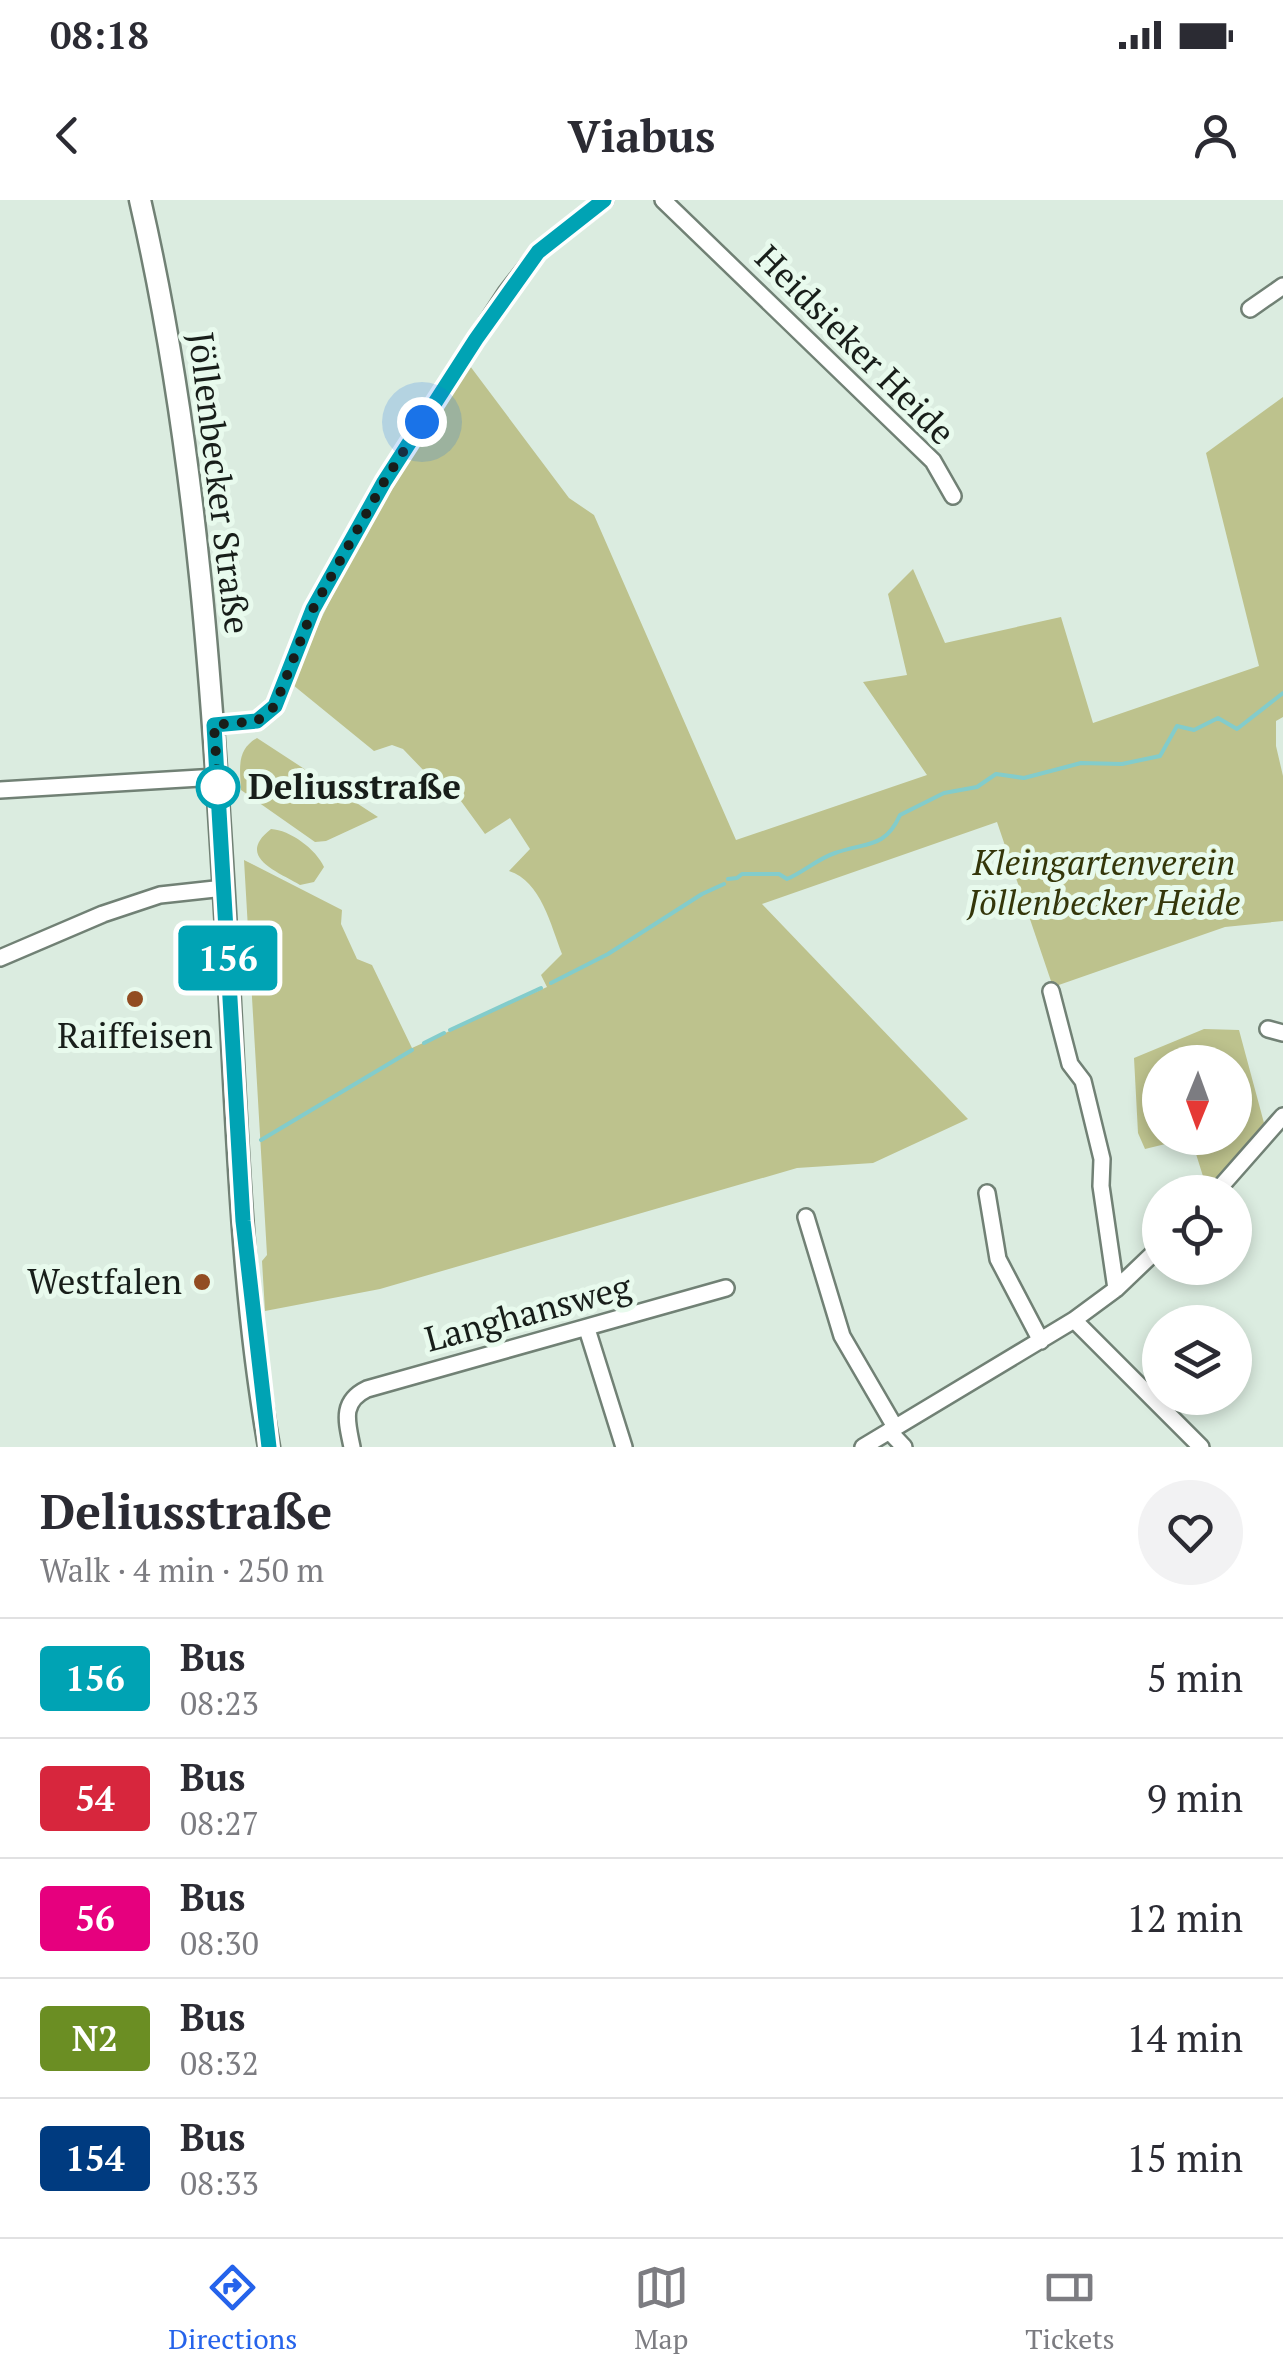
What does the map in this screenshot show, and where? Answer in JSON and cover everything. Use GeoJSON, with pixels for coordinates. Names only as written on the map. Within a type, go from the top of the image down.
{"type":"FeatureCollection","features":[{"type":"Feature","properties":{"kind":"main road","name":"Jöllenbecker Straße"},"geometry":{"type":"LineString","coordinates":[[140,200],[185,436],[199,550],[214,725],[243,1221],[269,1447]]}},
{"type":"Feature","properties":{"kind":"street"},"geometry":{"type":"LineString","coordinates":[[214,725],[257,721],[275,706],[313,609],[384,482],[506,293],[538,252],[605,200]]}},
{"type":"Feature","properties":{"kind":"street","name":"Heidsieker Heide"},"geometry":{"type":"LineString","coordinates":[[664,200],[933,461],[953,496]]}},
{"type":"Feature","properties":{"kind":"street"},"geometry":{"type":"LineString","coordinates":[[1250,309],[1283,286]]}},
{"type":"Feature","properties":{"kind":"street"},"geometry":{"type":"LineString","coordinates":[[0,790],[217,777]]}},
{"type":"Feature","properties":{"kind":"street"},"geometry":{"type":"LineString","coordinates":[[0,958],[160,895],[224,888]]}},
{"type":"Feature","properties":{"kind":"street"},"geometry":{"type":"LineString","coordinates":[[1051,991],[1070,1064],[1083,1082],[1102,1159],[1101,1186],[1116,1289]]}},
{"type":"Feature","properties":{"kind":"street"},"geometry":{"type":"LineString","coordinates":[[1231,1175],[1283,1116]]}},
{"type":"Feature","properties":{"kind":"street"},"geometry":{"type":"LineString","coordinates":[[987,1194],[998,1258],[1041,1340]]}},
{"type":"Feature","properties":{"kind":"street"},"geometry":{"type":"LineString","coordinates":[[806,1217],[842,1336],[904,1447]]}},
{"type":"Feature","properties":{"kind":"street"},"geometry":{"type":"LineString","coordinates":[[864,1447],[1074,1320],[1142,1264]]}},
{"type":"Feature","properties":{"kind":"street","name":"Langhansweg"},"geometry":{"type":"LineString","coordinates":[[352,1447],[346,1411],[349,1401],[366,1389],[726,1288]]}},
{"type":"Feature","properties":{"kind":"street"},"geometry":{"type":"LineString","coordinates":[[1074,1320],[1201,1447]]}},
{"type":"Feature","properties":{"kind":"street"},"geometry":{"type":"LineString","coordinates":[[587,1330],[624,1447]]}},
{"type":"Feature","properties":{"kind":"green space","name":"Kleingartenverein Jöllenbecker Heide"},"geometry":{"type":"Polygon","coordinates":[[[470,366],[569,498],[594,515],[736,840],[927,775],[863,682],[907,675],[888,594],[913,569],[945,643],[1061,617],[1093,723],[1259,666],[1206,453],[1283,397],[1283,717],[1276,721],[1276,746],[1283,776],[1283,921],[1225,927],[1053,987],[997,822],[762,904],[968,1119],[873,1163],[797,1168],[380,1289],[265,1311],[262,1261],[267,1255],[244,860],[342,910],[341,924],[357,959],[372,965],[412,1048],[547,987],[541,975],[562,954],[537,894],[520,876],[509,871],[530,849],[510,818],[485,834],[447,782],[427,774],[403,749],[392,745],[374,751],[293,685],[350,561],[470,366]]]}},
{"type":"Feature","properties":{"kind":"green space"},"geometry":{"type":"Polygon","coordinates":[[[257,738],[378,817],[326,841],[315,842],[241,790],[242,754],[257,738]]]}},
{"type":"Feature","properties":{"kind":"green space"},"geometry":{"type":"Polygon","coordinates":[[[271,829],[294,837],[315,854],[324,867],[314,882],[300,885],[263,862],[257,848],[271,829]]]}},
{"type":"Feature","properties":{"kind":"green space"},"geometry":{"type":"Polygon","coordinates":[[[1204,1029],[1239,1030],[1243,1045],[1165,1045],[1204,1029]]]}},
{"type":"Feature","properties":{"kind":"green space"},"geometry":{"type":"Polygon","coordinates":[[[1142,1055],[1142,1142],[1138,1133],[1134,1058],[1142,1055]]]}},
{"type":"Feature","properties":{"kind":"green space"},"geometry":{"type":"Polygon","coordinates":[[[1252,1078],[1264,1123],[1252,1137],[1252,1078]]]}},
{"type":"Feature","properties":{"kind":"green space"},"geometry":{"type":"Polygon","coordinates":[[[1196,1155],[1236,1155],[1219,1175],[1203,1175],[1196,1155]]]}},
{"type":"Feature","properties":{"kind":"waterway"},"geometry":{"type":"LineString","coordinates":[[728,879],[742,874],[779,874],[787,879],[828,856],[874,843],[888,834],[900,815],[944,793],[977,787],[996,774],[1024,778],[1081,763],[1122,764],[1160,756],[1177,726],[1194,730],[1218,718],[1237,729],[1283,693]]}},
{"type":"Feature","properties":{"kind":"waterway"},"geometry":{"type":"LineString","coordinates":[[551,983],[608,954],[724,884]]}},
{"type":"Feature","properties":{"kind":"waterway"},"geometry":{"type":"LineString","coordinates":[[450,1030],[541,988]]}},
{"type":"Feature","properties":{"kind":"waterway"},"geometry":{"type":"LineString","coordinates":[[424,1043],[444,1033]]}},
{"type":"Feature","properties":{"kind":"waterway"},"geometry":{"type":"LineString","coordinates":[[261,1140],[412,1050]]}},
{"type":"Feature","properties":{"kind":"bus line","name":"156"},"geometry":{"type":"LineString","coordinates":[[269,1447],[243,1221],[214,725],[257,721],[275,706],[313,609],[384,482],[476,339],[538,252],[604,200]]}},
{"type":"Feature","properties":{"kind":"place","name":"Deliusstraße"},"geometry":{"type":"Point","coordinates":[218,787]}},
{"type":"Feature","properties":{"kind":"place","name":"Raiffeisen"},"geometry":{"type":"Point","coordinates":[135,999]}},
{"type":"Feature","properties":{"kind":"place","name":"Westfalen"},"geometry":{"type":"Point","coordinates":[202,1282]}},
{"type":"Feature","properties":{"kind":"route"},"geometry":{"type":"LineString","coordinates":[[218,787],[214,725],[257,721],[275,706],[313,609],[422,422]]}}]}
